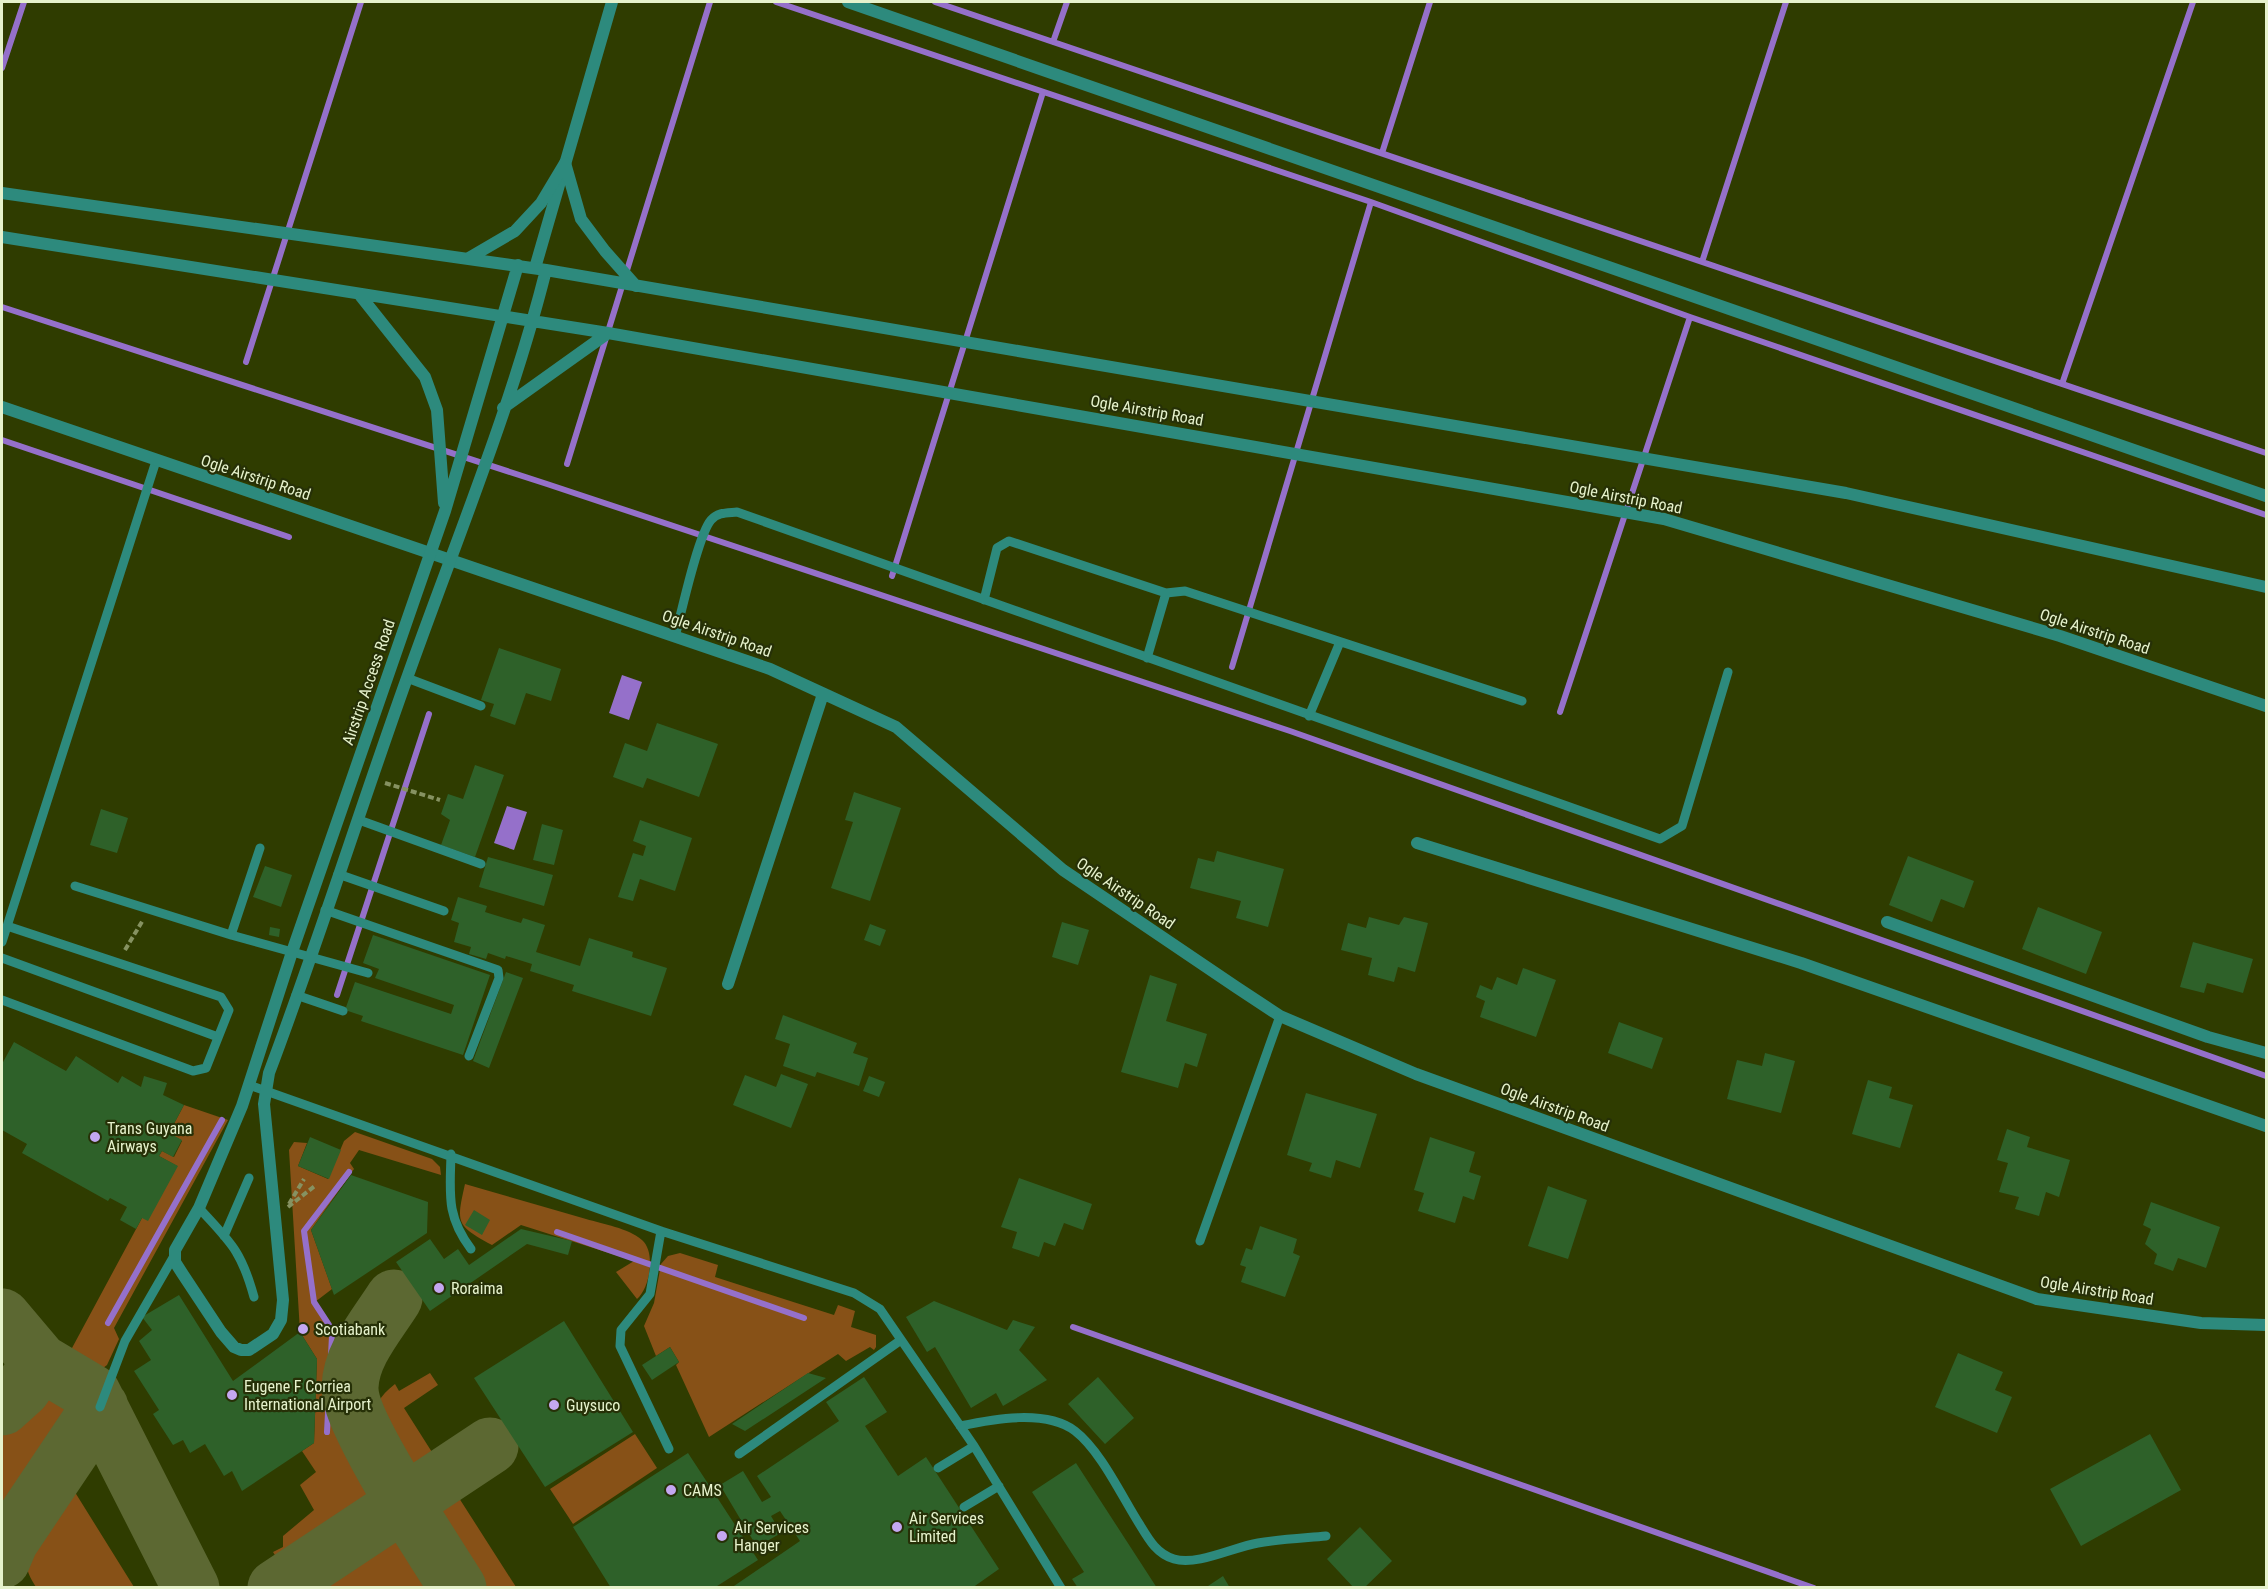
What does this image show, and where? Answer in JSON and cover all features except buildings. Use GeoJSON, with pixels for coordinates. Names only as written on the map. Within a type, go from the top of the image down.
{"type":"FeatureCollection","features":[{"type":"Feature","properties":{"kind":"street"},"geometry":{"type":"LineString","coordinates":[[174,1256],[182,1273],[221,1332],[234,1347],[249,1350],[273,1334],[281,1320],[283,1300],[264,1104],[269,1073],[407,678],[452,560],[533,321],[540,269],[565,163],[612,2]]}},
{"type":"Feature","properties":{"kind":"street"},"geometry":{"type":"LineString","coordinates":[[848,2],[2266,496]]}},
{"type":"Feature","properties":{"kind":"street"},"geometry":{"type":"LineString","coordinates":[[469,258],[515,231],[541,203],[565,163]]}},
{"type":"Feature","properties":{"kind":"street"},"geometry":{"type":"LineString","coordinates":[[565,163],[581,219],[636,286]]}},
{"type":"Feature","properties":{"kind":"street"},"geometry":{"type":"LineString","coordinates":[[2,193],[518,265],[1846,493],[2266,586]]}},
{"type":"Feature","properties":{"kind":"street","name":"Ogle Airstrip Road"},"geometry":{"type":"LineString","coordinates":[[2,237],[608,333],[1664,519],[2060,636],[2266,706]]}},
{"type":"Feature","properties":{"kind":"street","name":"Airstrip Access Road"},"geometry":{"type":"LineString","coordinates":[[174,1256],[182,1235],[199,1208],[255,1069],[292,952],[445,511],[518,265]]}},
{"type":"Feature","properties":{"kind":"street"},"geometry":{"type":"LineString","coordinates":[[358,294],[425,377],[437,410],[445,511]]}},
{"type":"Feature","properties":{"kind":"street"},"geometry":{"type":"LineString","coordinates":[[503,408],[608,333]]}},
{"type":"Feature","properties":{"kind":"street","name":"Ogle Airstrip Road"},"geometry":{"type":"LineString","coordinates":[[2,407],[770,669],[896,727],[1062,870],[1280,1016],[1416,1074],[2037,1299],[2201,1323],[2266,1325]]}},
{"type":"Feature","properties":{"kind":"street"},"geometry":{"type":"LineString","coordinates":[[728,984],[823,694]]}},
{"type":"Feature","properties":{"kind":"street"},"geometry":{"type":"LineString","coordinates":[[1417,843],[1801,963],[2266,1126]]}},
{"type":"Feature","properties":{"kind":"street"},"geometry":{"type":"LineString","coordinates":[[1887,922],[2208,1037],[2266,1053]]}},
{"type":"Feature","properties":{"kind":"lane"},"geometry":{"type":"LineString","coordinates":[[2,942],[156,461]]}},
{"type":"Feature","properties":{"kind":"lane"},"geometry":{"type":"LineString","coordinates":[[675,636],[697,556],[710,521],[720,513],[737,512],[1660,839],[1682,826],[1728,672]]}},
{"type":"Feature","properties":{"kind":"lane"},"geometry":{"type":"LineString","coordinates":[[984,600],[997,548],[1009,542],[1166,593],[1185,591],[1522,701]]}},
{"type":"Feature","properties":{"kind":"lane"},"geometry":{"type":"LineString","coordinates":[[1147,658],[1166,593]]}},
{"type":"Feature","properties":{"kind":"lane"},"geometry":{"type":"LineString","coordinates":[[1309,716],[1340,642]]}},
{"type":"Feature","properties":{"kind":"lane"},"geometry":{"type":"LineString","coordinates":[[407,678],[481,706]]}},
{"type":"Feature","properties":{"kind":"lane"},"geometry":{"type":"LineString","coordinates":[[359,820],[481,864]]}},
{"type":"Feature","properties":{"kind":"lane"},"geometry":{"type":"LineString","coordinates":[[231,935],[260,848]]}},
{"type":"Feature","properties":{"kind":"lane"},"geometry":{"type":"LineString","coordinates":[[338,874],[444,912]]}},
{"type":"Feature","properties":{"kind":"lane"},"geometry":{"type":"LineString","coordinates":[[75,886],[231,935],[368,973]]}},
{"type":"Feature","properties":{"kind":"lane"},"geometry":{"type":"LineString","coordinates":[[325,910],[498,970],[499,978],[469,1056]]}},
{"type":"Feature","properties":{"kind":"lane"},"geometry":{"type":"LineString","coordinates":[[2,1000],[193,1071],[206,1068],[229,1010],[221,997],[7,926]]}},
{"type":"Feature","properties":{"kind":"lane"},"geometry":{"type":"LineString","coordinates":[[2,958],[218,1037]]}},
{"type":"Feature","properties":{"kind":"lane"},"geometry":{"type":"LineString","coordinates":[[297,995],[340,1010]]}},
{"type":"Feature","properties":{"kind":"lane"},"geometry":{"type":"LineString","coordinates":[[1200,1241],[1280,1016]]}},
{"type":"Feature","properties":{"kind":"lane"},"geometry":{"type":"LineString","coordinates":[[249,1085],[452,1154],[662,1231],[854,1293],[880,1310],[974,1446],[1061,1587]]}},
{"type":"Feature","properties":{"kind":"lane"},"geometry":{"type":"LineString","coordinates":[[452,1154],[450,1204],[453,1222],[471,1250]]}},
{"type":"Feature","properties":{"kind":"lane"},"geometry":{"type":"LineString","coordinates":[[224,1236],[249,1178]]}},
{"type":"Feature","properties":{"kind":"lane"},"geometry":{"type":"LineString","coordinates":[[199,1208],[242,1258],[254,1297]]}},
{"type":"Feature","properties":{"kind":"lane"},"geometry":{"type":"LineString","coordinates":[[662,1231],[654,1280],[643,1305],[621,1330],[620,1346],[669,1449]]}},
{"type":"Feature","properties":{"kind":"lane"},"geometry":{"type":"LineString","coordinates":[[100,1407],[125,1341],[174,1256]]}},
{"type":"Feature","properties":{"kind":"lane"},"geometry":{"type":"LineString","coordinates":[[739,1454],[901,1340]]}},
{"type":"Feature","properties":{"kind":"lane"},"geometry":{"type":"LineString","coordinates":[[960,1426],[980,1421],[1039,1419],[1060,1424],[1075,1431],[1090,1446],[1157,1551],[1177,1560],[1201,1559],[1262,1542],[1326,1536]]}},
{"type":"Feature","properties":{"kind":"lane"},"geometry":{"type":"LineString","coordinates":[[938,1468],[974,1446]]}},
{"type":"Feature","properties":{"kind":"lane"},"geometry":{"type":"LineString","coordinates":[[964,1507],[999,1486]]}},
{"type":"Feature","properties":{"kind":"path"},"geometry":{"type":"LineString","coordinates":[[388,784],[440,800]]}},
{"type":"Feature","properties":{"kind":"path"},"geometry":{"type":"LineString","coordinates":[[288,1207],[304,1179]]}},
{"type":"Feature","properties":{"kind":"path"},"geometry":{"type":"LineString","coordinates":[[276,1216],[316,1185]]}},
{"type":"Feature","properties":{"kind":"shaded area"},"geometry":{"type":"Polygon","coordinates":[[[622,675],[642,682],[629,720],[609,713],[622,675]]]}},
{"type":"Feature","properties":{"kind":"shaded area"},"geometry":{"type":"Polygon","coordinates":[[[507,806],[527,812],[514,850],[494,843],[507,806]]]}},
{"type":"Feature","properties":{"kind":"shaded area"},"geometry":{"type":"Polygon","coordinates":[[[184,1105],[228,1120],[114,1328],[119,1339],[107,1365],[94,1375],[81,1373],[71,1360],[72,1348],[142,1218],[177,1166],[159,1156],[162,1151],[174,1157],[182,1141],[169,1133],[184,1105]]]}},
{"type":"Feature","properties":{"kind":"shaded area"},"geometry":{"type":"Polygon","coordinates":[[[355,1132],[432,1159],[440,1167],[441,1175],[359,1150],[350,1163],[354,1169],[311,1230],[332,1289],[315,1302],[335,1339],[350,1332],[354,1341],[343,1369],[340,1416],[343,1430],[381,1505],[375,1514],[285,1571],[273,1552],[283,1547],[283,1536],[314,1510],[300,1485],[316,1472],[302,1451],[314,1443],[317,1359],[300,1332],[289,1150],[294,1142],[307,1143],[298,1166],[328,1179],[344,1141],[355,1132]]]}},
{"type":"Feature","properties":{"kind":"shaded area"},"geometry":{"type":"Polygon","coordinates":[[[465,1184],[630,1232],[642,1240],[649,1253],[650,1270],[642,1294],[637,1299],[616,1272],[634,1261],[521,1225],[492,1245],[471,1233],[460,1216],[465,1184]]]}},
{"type":"Feature","properties":{"kind":"shaded area"},"geometry":{"type":"Polygon","coordinates":[[[680,1253],[718,1265],[715,1277],[834,1315],[838,1305],[855,1311],[851,1327],[876,1335],[876,1347],[874,1350],[870,1347],[846,1361],[838,1354],[709,1437],[676,1365],[679,1362],[670,1347],[656,1356],[644,1326],[654,1303],[661,1264],[668,1256],[680,1253]]]}},
{"type":"Feature","properties":{"kind":"shaded area"},"geometry":{"type":"Polygon","coordinates":[[[430,1373],[438,1385],[404,1408],[442,1468],[409,1491],[383,1451],[377,1437],[374,1424],[375,1410],[382,1397],[395,1384],[399,1391],[430,1373]]]}},
{"type":"Feature","properties":{"kind":"shaded area"},"geometry":{"type":"Polygon","coordinates":[[[60,1390],[75,1395],[79,1403],[78,1419],[27,1508],[20,1512],[2,1515],[2,1428],[32,1412],[52,1392],[60,1390]]]}},
{"type":"Feature","properties":{"kind":"shaded area"},"geometry":{"type":"Polygon","coordinates":[[[635,1434],[657,1468],[573,1524],[550,1489],[635,1434]]]}},
{"type":"Feature","properties":{"kind":"shaded area"},"geometry":{"type":"Polygon","coordinates":[[[68,1481],[134,1587],[36,1587],[27,1568],[26,1558],[29,1546],[68,1481]]]}},
{"type":"Feature","properties":{"kind":"shaded area"},"geometry":{"type":"Polygon","coordinates":[[[459,1498],[516,1587],[469,1587],[426,1516],[459,1498]]]}},
{"type":"Feature","properties":{"kind":"shaded area"},"geometry":{"type":"Polygon","coordinates":[[[397,1534],[414,1542],[441,1587],[308,1587],[388,1535],[397,1534]]]}},
{"type":"Feature","properties":{"kind":"waterway"},"geometry":{"type":"LineString","coordinates":[[2,68],[24,2]]}},
{"type":"Feature","properties":{"kind":"waterway"},"geometry":{"type":"LineString","coordinates":[[246,362],[361,2]]}},
{"type":"Feature","properties":{"kind":"waterway"},"geometry":{"type":"LineString","coordinates":[[567,464],[710,2]]}},
{"type":"Feature","properties":{"kind":"waterway"},"geometry":{"type":"LineString","coordinates":[[776,2],[1371,202],[1690,317],[2266,515]]}},
{"type":"Feature","properties":{"kind":"waterway"},"geometry":{"type":"LineString","coordinates":[[935,2],[2266,453]]}},
{"type":"Feature","properties":{"kind":"waterway"},"geometry":{"type":"LineString","coordinates":[[1053,42],[1067,2]]}},
{"type":"Feature","properties":{"kind":"waterway"},"geometry":{"type":"LineString","coordinates":[[1382,153],[1430,2]]}},
{"type":"Feature","properties":{"kind":"waterway"},"geometry":{"type":"LineString","coordinates":[[1702,262],[1786,2]]}},
{"type":"Feature","properties":{"kind":"waterway"},"geometry":{"type":"LineString","coordinates":[[2062,384],[2193,2]]}},
{"type":"Feature","properties":{"kind":"waterway"},"geometry":{"type":"LineString","coordinates":[[892,576],[1043,92]]}},
{"type":"Feature","properties":{"kind":"waterway"},"geometry":{"type":"LineString","coordinates":[[1232,667],[1371,202]]}},
{"type":"Feature","properties":{"kind":"waterway"},"geometry":{"type":"LineString","coordinates":[[2,307],[547,484],[1290,731],[2266,1076]]}},
{"type":"Feature","properties":{"kind":"waterway"},"geometry":{"type":"LineString","coordinates":[[1560,712],[1690,317]]}},
{"type":"Feature","properties":{"kind":"waterway"},"geometry":{"type":"LineString","coordinates":[[2,440],[289,537]]}},
{"type":"Feature","properties":{"kind":"waterway"},"geometry":{"type":"LineString","coordinates":[[337,995],[429,714]]}},
{"type":"Feature","properties":{"kind":"waterway"},"geometry":{"type":"LineString","coordinates":[[108,1323],[222,1120]]}},
{"type":"Feature","properties":{"kind":"waterway"},"geometry":{"type":"LineString","coordinates":[[327,1432],[332,1336],[329,1325],[314,1302],[304,1231],[349,1172]]}},
{"type":"Feature","properties":{"kind":"waterway"},"geometry":{"type":"LineString","coordinates":[[557,1232],[804,1318]]}},
{"type":"Feature","properties":{"kind":"waterway"},"geometry":{"type":"LineString","coordinates":[[1073,1327],[1814,1588]]}},
{"type":"Feature","properties":{"kind":"taxiway"},"geometry":{"type":"LineString","coordinates":[[394,1298],[366,1340],[355,1363],[350,1387],[353,1404],[363,1428],[395,1487],[458,1588]]}},
{"type":"Feature","properties":{"kind":"taxiway"},"geometry":{"type":"LineString","coordinates":[[2,1317],[40,1362],[92,1393],[191,1588]]}},
{"type":"Feature","properties":{"kind":"taxiway"},"geometry":{"type":"LineString","coordinates":[[2,1407],[23,1388],[40,1362]]}},
{"type":"Feature","properties":{"kind":"taxiway"},"geometry":{"type":"LineString","coordinates":[[2,1560],[10,1541],[100,1407]]}},
{"type":"Feature","properties":{"kind":"taxiway"},"geometry":{"type":"LineString","coordinates":[[276,1588],[490,1446]]}},
{"type":"Feature","properties":{"kind":"place","name":"Trans Guyana Airways"},"geometry":{"type":"Point","coordinates":[95,1137]}},
{"type":"Feature","properties":{"kind":"place","name":"Roraima"},"geometry":{"type":"Point","coordinates":[439,1288]}},
{"type":"Feature","properties":{"kind":"place","name":"Scotiabank"},"geometry":{"type":"Point","coordinates":[303,1329]}},
{"type":"Feature","properties":{"kind":"place","name":"Eugene F Corriea International Airport"},"geometry":{"type":"Point","coordinates":[232,1395]}},
{"type":"Feature","properties":{"kind":"place","name":"Guysuco"},"geometry":{"type":"Point","coordinates":[554,1405]}},
{"type":"Feature","properties":{"kind":"place","name":"CAMS"},"geometry":{"type":"Point","coordinates":[671,1490]}},
{"type":"Feature","properties":{"kind":"place","name":"Air Services Limited"},"geometry":{"type":"Point","coordinates":[897,1527]}},
{"type":"Feature","properties":{"kind":"place","name":"Air Services Hanger"},"geometry":{"type":"Point","coordinates":[722,1536]}}]}
